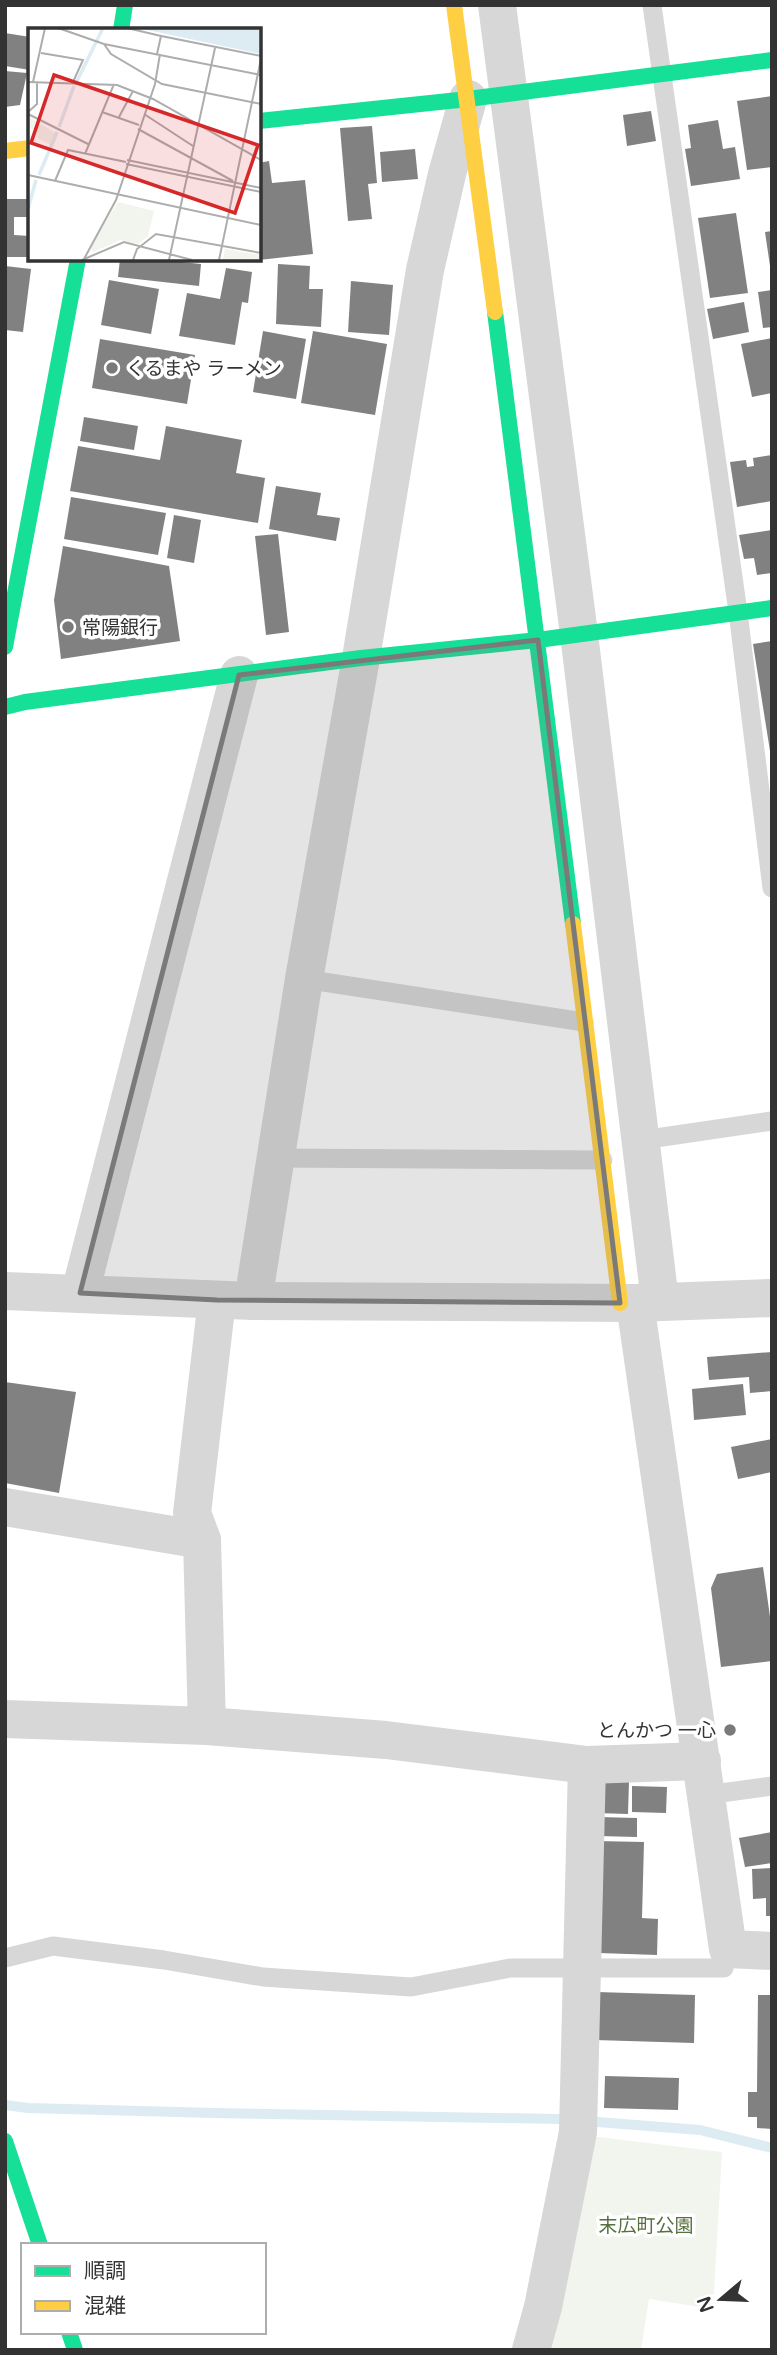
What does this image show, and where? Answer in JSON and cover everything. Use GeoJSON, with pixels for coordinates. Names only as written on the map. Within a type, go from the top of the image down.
{"type":"FeatureCollection","features":[{"type":"Feature","properties":{"kind":"street"},"geometry":{"type":"LineString","coordinates":[[121,28],[125,5]]}},
{"type":"Feature","properties":{"kind":"street"},"geometry":{"type":"LineString","coordinates":[[454,5],[603,1160],[638,1302],[728,1948],[772,1951]]}},
{"type":"Feature","properties":{"kind":"street"},"geometry":{"type":"LineString","coordinates":[[497,5],[642,1140],[638,1302]]}},
{"type":"Feature","properties":{"kind":"street"},"geometry":{"type":"LineString","coordinates":[[261,121],[468,99],[772,61]]}},
{"type":"Feature","properties":{"kind":"street"},"geometry":{"type":"LineString","coordinates":[[207,1727],[202,1540],[192,1513],[235,1301],[276,1158],[425,270],[468,99]]}},
{"type":"Feature","properties":{"kind":"street"},"geometry":{"type":"LineString","coordinates":[[5,151],[28,148]]}},
{"type":"Feature","properties":{"kind":"street"},"geometry":{"type":"LineString","coordinates":[[5,648],[78,261]]}},
{"type":"Feature","properties":{"kind":"street"},"geometry":{"type":"LineString","coordinates":[[5,707],[25,702],[361,658],[538,640],[772,608]]}},
{"type":"Feature","properties":{"kind":"street"},"geometry":{"type":"LineString","coordinates":[[80,1293],[239,675]]}},
{"type":"Feature","properties":{"kind":"street"},"geometry":{"type":"LineString","coordinates":[[5,1291],[235,1301],[638,1302],[772,1298]]}},
{"type":"Feature","properties":{"kind":"street"},"geometry":{"type":"LineString","coordinates":[[5,1507],[202,1540]]}},
{"type":"Feature","properties":{"kind":"street"},"geometry":{"type":"LineString","coordinates":[[5,1718],[207,1727],[386,1740],[704,1778]]}},
{"type":"Feature","properties":{"kind":"street"},"geometry":{"type":"LineString","coordinates":[[531,2350],[543,2307],[578,2119],[587,1765]]}},
{"type":"Feature","properties":{"kind":"street"},"geometry":{"type":"LineString","coordinates":[[5,2141],[39,2243]]}},
{"type":"Feature","properties":{"kind":"lane"},"geometry":{"type":"LineString","coordinates":[[652,5],[738,612],[772,888]]}},
{"type":"Feature","properties":{"kind":"lane"},"geometry":{"type":"LineString","coordinates":[[304,979],[584,1022]]}},
{"type":"Feature","properties":{"kind":"lane"},"geometry":{"type":"LineString","coordinates":[[642,1140],[772,1121]]}},
{"type":"Feature","properties":{"kind":"lane"},"geometry":{"type":"LineString","coordinates":[[276,1158],[603,1160]]}},
{"type":"Feature","properties":{"kind":"lane"},"geometry":{"type":"LineString","coordinates":[[704,1778],[772,1786]]}},
{"type":"Feature","properties":{"kind":"lane"},"geometry":{"type":"LineString","coordinates":[[5,1958],[53,1946],[164,1960],[263,1977],[411,1987],[510,1968],[724,1968],[728,1948]]}},
{"type":"Feature","properties":{"kind":"highlighted area"},"geometry":{"type":"Polygon","coordinates":[[[538,640],[620,1303],[217,1300],[80,1293],[239,675],[538,640]]]}},
{"type":"Feature","properties":{"kind":"green space","name":"末広町公園"},"geometry":{"type":"Polygon","coordinates":[[[590,2136],[722,2152],[713,2309],[649,2299],[641,2350],[547,2350],[590,2136]]]}},
{"type":"Feature","properties":{"kind":"building"},"geometry":{"type":"Polygon","coordinates":[[[5,33],[28,37],[28,70],[5,66],[5,33]]]}},
{"type":"Feature","properties":{"kind":"building"},"geometry":{"type":"Polygon","coordinates":[[[5,71],[27,73],[20,105],[5,107],[5,71]]]}},
{"type":"Feature","properties":{"kind":"building"},"geometry":{"type":"Polygon","coordinates":[[[772,96],[772,167],[747,170],[737,101],[772,96]]]}},
{"type":"Feature","properties":{"kind":"building"},"geometry":{"type":"Polygon","coordinates":[[[651,111],[656,141],[627,146],[623,115],[651,111]]]}},
{"type":"Feature","properties":{"kind":"building"},"geometry":{"type":"Polygon","coordinates":[[[718,120],[723,149],[735,147],[740,179],[691,186],[685,149],[691,148],[688,125],[718,120]]]}},
{"type":"Feature","properties":{"kind":"building"},"geometry":{"type":"Polygon","coordinates":[[[372,126],[377,183],[368,184],[372,219],[348,221],[340,128],[372,126]]]}},
{"type":"Feature","properties":{"kind":"building"},"geometry":{"type":"Polygon","coordinates":[[[415,149],[418,179],[382,182],[380,152],[415,149]]]}},
{"type":"Feature","properties":{"kind":"building"},"geometry":{"type":"Polygon","coordinates":[[[269,161],[272,183],[305,180],[313,254],[261,260],[261,163],[269,161]]]}},
{"type":"Feature","properties":{"kind":"building"},"geometry":{"type":"Polygon","coordinates":[[[5,199],[28,199],[28,217],[14,217],[14,235],[28,236],[28,257],[5,257],[5,199]]]}},
{"type":"Feature","properties":{"kind":"building"},"geometry":{"type":"Polygon","coordinates":[[[736,213],[748,293],[710,298],[698,218],[736,213]]]}},
{"type":"Feature","properties":{"kind":"building"},"geometry":{"type":"Polygon","coordinates":[[[772,231],[772,266],[770,266],[765,232],[772,231]]]}},
{"type":"Feature","properties":{"kind":"building"},"geometry":{"type":"Polygon","coordinates":[[[120,261],[201,264],[199,286],[118,277],[120,261]]]}},
{"type":"Feature","properties":{"kind":"building"},"geometry":{"type":"Polygon","coordinates":[[[278,264],[310,266],[309,289],[323,289],[321,327],[276,324],[278,264]]]}},
{"type":"Feature","properties":{"kind":"building"},"geometry":{"type":"Polygon","coordinates":[[[5,266],[31,269],[23,332],[5,330],[5,266]]]}},
{"type":"Feature","properties":{"kind":"building"},"geometry":{"type":"Polygon","coordinates":[[[226,268],[252,272],[248,303],[242,302],[235,345],[179,336],[187,293],[220,299],[226,268]]]}},
{"type":"Feature","properties":{"kind":"building"},"geometry":{"type":"Polygon","coordinates":[[[109,280],[159,289],[151,334],[101,325],[109,280]]]}},
{"type":"Feature","properties":{"kind":"building"},"geometry":{"type":"Polygon","coordinates":[[[351,281],[393,285],[389,335],[348,332],[351,281]]]}},
{"type":"Feature","properties":{"kind":"building"},"geometry":{"type":"Polygon","coordinates":[[[772,290],[772,327],[763,328],[758,292],[772,290]]]}},
{"type":"Feature","properties":{"kind":"building"},"geometry":{"type":"Polygon","coordinates":[[[744,302],[749,332],[713,339],[707,309],[744,302]]]}},
{"type":"Feature","properties":{"kind":"building"},"geometry":{"type":"Polygon","coordinates":[[[263,331],[306,339],[296,399],[253,392],[263,331]]]}},
{"type":"Feature","properties":{"kind":"building"},"geometry":{"type":"Polygon","coordinates":[[[313,331],[387,344],[375,415],[301,403],[313,331]]]}},
{"type":"Feature","properties":{"kind":"building"},"geometry":{"type":"Polygon","coordinates":[[[772,338],[772,393],[752,397],[741,344],[772,338]]]}},
{"type":"Feature","properties":{"kind":"building"},"geometry":{"type":"Polygon","coordinates":[[[100,339],[195,355],[187,404],[92,388],[100,339]]]}},
{"type":"Feature","properties":{"kind":"building"},"geometry":{"type":"Polygon","coordinates":[[[84,417],[138,426],[134,450],[80,441],[84,417]]]}},
{"type":"Feature","properties":{"kind":"building"},"geometry":{"type":"Polygon","coordinates":[[[166,426],[242,440],[236,473],[265,478],[258,523],[70,491],[78,446],[160,460],[166,426]]]}},
{"type":"Feature","properties":{"kind":"building"},"geometry":{"type":"Polygon","coordinates":[[[772,455],[772,501],[737,507],[730,462],[746,460],[747,467],[754,466],[753,458],[772,455]]]}},
{"type":"Feature","properties":{"kind":"building"},"geometry":{"type":"Polygon","coordinates":[[[276,486],[321,493],[317,515],[340,518],[336,541],[269,529],[276,486]]]}},
{"type":"Feature","properties":{"kind":"building"},"geometry":{"type":"Polygon","coordinates":[[[71,497],[166,513],[158,555],[64,539],[71,497]]]}},
{"type":"Feature","properties":{"kind":"building"},"geometry":{"type":"Polygon","coordinates":[[[174,515],[201,520],[194,563],[167,558],[174,515]]]}},
{"type":"Feature","properties":{"kind":"building"},"geometry":{"type":"Polygon","coordinates":[[[772,530],[772,573],[757,575],[754,558],[744,559],[739,535],[772,530]]]}},
{"type":"Feature","properties":{"kind":"building"},"geometry":{"type":"Polygon","coordinates":[[[278,534],[289,632],[266,635],[255,536],[278,534]]]}},
{"type":"Feature","properties":{"kind":"building"},"geometry":{"type":"Polygon","coordinates":[[[63,546],[169,566],[180,641],[61,659],[54,600],[63,546]]]}},
{"type":"Feature","properties":{"kind":"building"},"geometry":{"type":"Polygon","coordinates":[[[772,641],[772,751],[770,751],[753,644],[772,641]]]}},
{"type":"Feature","properties":{"kind":"building"},"geometry":{"type":"Polygon","coordinates":[[[772,1352],[772,1391],[750,1393],[749,1377],[709,1380],[707,1357],[772,1352]]]}},
{"type":"Feature","properties":{"kind":"building"},"geometry":{"type":"Polygon","coordinates":[[[5,1382],[76,1392],[59,1493],[5,1483],[5,1382]]]}},
{"type":"Feature","properties":{"kind":"building"},"geometry":{"type":"Polygon","coordinates":[[[743,1384],[746,1415],[694,1420],[692,1389],[743,1384]]]}},
{"type":"Feature","properties":{"kind":"building"},"geometry":{"type":"Polygon","coordinates":[[[772,1439],[772,1472],[738,1479],[731,1447],[772,1439]]]}},
{"type":"Feature","properties":{"kind":"building"},"geometry":{"type":"Polygon","coordinates":[[[763,1567],[772,1631],[772,1661],[721,1667],[711,1588],[717,1574],[763,1567]]]}},
{"type":"Feature","properties":{"kind":"building"},"geometry":{"type":"Polygon","coordinates":[[[597,1780],[629,1781],[628,1814],[596,1813],[597,1780]]]}},
{"type":"Feature","properties":{"kind":"building"},"geometry":{"type":"Polygon","coordinates":[[[632,1786],[667,1787],[666,1813],[632,1812],[632,1786]]]}},
{"type":"Feature","properties":{"kind":"building"},"geometry":{"type":"Polygon","coordinates":[[[598,1817],[637,1818],[637,1837],[598,1836],[598,1817]]]}},
{"type":"Feature","properties":{"kind":"building"},"geometry":{"type":"Polygon","coordinates":[[[772,1832],[772,1863],[745,1867],[739,1838],[772,1832]]]}},
{"type":"Feature","properties":{"kind":"building"},"geometry":{"type":"Polygon","coordinates":[[[596,1841],[644,1842],[642,1918],[658,1919],[657,1955],[599,1953],[596,1841]]]}},
{"type":"Feature","properties":{"kind":"building"},"geometry":{"type":"Polygon","coordinates":[[[772,1868],[772,1916],[766,1916],[766,1898],[753,1899],[752,1869],[772,1868]]]}},
{"type":"Feature","properties":{"kind":"building"},"geometry":{"type":"Polygon","coordinates":[[[597,1992],[695,1995],[694,2043],[595,2040],[597,1992]]]}},
{"type":"Feature","properties":{"kind":"building"},"geometry":{"type":"Polygon","coordinates":[[[758,1995],[772,1995],[772,2129],[757,2128],[757,2117],[748,2117],[748,2092],[757,2092],[758,1995]]]}},
{"type":"Feature","properties":{"kind":"building"},"geometry":{"type":"Polygon","coordinates":[[[605,2076],[679,2078],[678,2110],[604,2108],[605,2076]]]}},
{"type":"Feature","properties":{"kind":"waterway"},"geometry":{"type":"LineString","coordinates":[[5,2105],[28,2108],[214,2113],[559,2119],[700,2130],[772,2148]]}},
{"type":"Feature","properties":{"kind":"traffic: fast"},"geometry":{"type":"LineString","coordinates":[[121,28],[125,5]]}},
{"type":"Feature","properties":{"kind":"traffic: fast"},"geometry":{"type":"LineString","coordinates":[[261,121],[468,99],[772,60]]}},
{"type":"Feature","properties":{"kind":"traffic: fast"},"geometry":{"type":"LineString","coordinates":[[5,647],[78,261]]}},
{"type":"Feature","properties":{"kind":"traffic: fast"},"geometry":{"type":"LineString","coordinates":[[495,312],[573,924]]}},
{"type":"Feature","properties":{"kind":"traffic: fast"},"geometry":{"type":"LineString","coordinates":[[5,707],[25,702],[361,658],[538,640],[772,608]]}},
{"type":"Feature","properties":{"kind":"traffic: fast"},"geometry":{"type":"LineString","coordinates":[[5,2141],[39,2243]]}},
{"type":"Feature","properties":{"kind":"traffic: fast"},"geometry":{"type":"LineString","coordinates":[[70,2334],[75,2350]]}},
{"type":"Feature","properties":{"kind":"traffic: slow"},"geometry":{"type":"LineString","coordinates":[[454,5],[495,312]]}},
{"type":"Feature","properties":{"kind":"traffic: slow"},"geometry":{"type":"LineString","coordinates":[[5,151],[28,148]]}},
{"type":"Feature","properties":{"kind":"traffic: slow"},"geometry":{"type":"LineString","coordinates":[[573,924],[620,1303]]}},
{"type":"Feature","properties":{"kind":"place","name":"くるまや ラーメン"},"geometry":{"type":"Point","coordinates":[112,368]}},
{"type":"Feature","properties":{"kind":"place","name":"常陽銀行"},"geometry":{"type":"Point","coordinates":[68,627]}},
{"type":"Feature","properties":{"kind":"place","name":"とんかつ 一心"},"geometry":{"type":"Point","coordinates":[730,1730]}}]}
